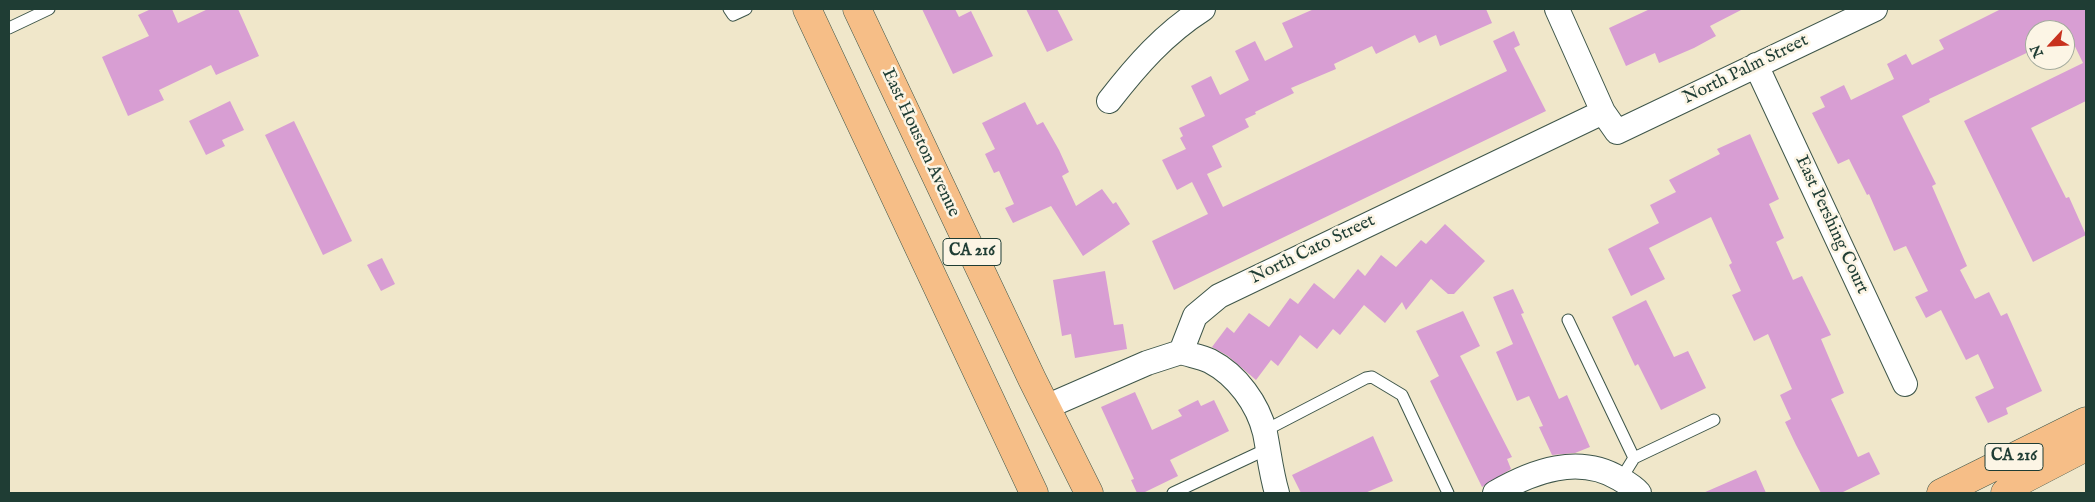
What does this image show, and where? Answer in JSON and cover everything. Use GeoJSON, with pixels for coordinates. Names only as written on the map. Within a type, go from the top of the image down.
{"type":"FeatureCollection","features":[{"type":"Feature","properties":{"kind":"main road","name":"CA 216"},"geometry":{"type":"LineString","coordinates":[[807,9],[1034,493]]}},
{"type":"Feature","properties":{"kind":"main road","name":"East Houston Avenue"},"geometry":{"type":"LineString","coordinates":[[856,11],[1089,493]]}},
{"type":"Feature","properties":{"kind":"main road","name":"CA 216"},"geometry":{"type":"LineString","coordinates":[[1941,493],[2086,421]]}},
{"type":"Feature","properties":{"kind":"main road"},"geometry":{"type":"LineString","coordinates":[[2006,493],[2013,485],[2086,447]]}},
{"type":"Feature","properties":{"kind":"main road","name":"CA 216"},"geometry":{"type":"LineString","coordinates":[[2034,493],[2086,467]]}},
{"type":"Feature","properties":{"kind":"street"},"geometry":{"type":"LineString","coordinates":[[1109,102],[1136,66],[1176,26],[1203,9]]}},
{"type":"Feature","properties":{"kind":"street"},"geometry":{"type":"LineString","coordinates":[[1557,9],[1603,112]]}},
{"type":"Feature","properties":{"kind":"street","name":"North Palm Street"},"geometry":{"type":"LineString","coordinates":[[1603,112],[1617,132],[1875,9]]}},
{"type":"Feature","properties":{"kind":"street","name":"East Pershing Court"},"geometry":{"type":"LineString","coordinates":[[1756,65],[1905,384]]}},
{"type":"Feature","properties":{"kind":"street","name":"North Cato Street"},"geometry":{"type":"LineString","coordinates":[[1181,352],[1195,316],[1219,296],[1603,112]]}},
{"type":"Feature","properties":{"kind":"street"},"geometry":{"type":"LineString","coordinates":[[1046,407],[1147,363],[1181,352],[1210,361],[1236,379],[1254,405],[1266,440],[1277,493]]}},
{"type":"Feature","properties":{"kind":"street"},"geometry":{"type":"LineString","coordinates":[[1495,493],[1533,473],[1570,466],[1606,471],[1630,486]]}},
{"type":"Feature","properties":{"kind":"lane"},"geometry":{"type":"LineString","coordinates":[[9,28],[49,9]]}},
{"type":"Feature","properties":{"kind":"lane"},"geometry":{"type":"LineString","coordinates":[[730,9],[733,15],[746,9]]}},
{"type":"Feature","properties":{"kind":"lane"},"geometry":{"type":"LineString","coordinates":[[1568,320],[1634,458],[1630,486]]}},
{"type":"Feature","properties":{"kind":"lane"},"geometry":{"type":"LineString","coordinates":[[1173,493],[1266,440],[1366,378],[1372,377],[1402,395],[1448,493]]}},
{"type":"Feature","properties":{"kind":"lane"},"geometry":{"type":"LineString","coordinates":[[1634,458],[1714,420]]}},
{"type":"Feature","properties":{"kind":"building"},"geometry":{"type":"Polygon","coordinates":[[[151,9],[172,9],[178,23],[208,9],[238,9],[259,56],[216,75],[211,65],[159,90],[164,100],[128,116],[102,57],[149,36],[138,15],[151,9]]]}},
{"type":"Feature","properties":{"kind":"building"},"geometry":{"type":"Polygon","coordinates":[[[922,9],[955,9],[959,17],[971,11],[993,56],[953,74],[922,9]]]}},
{"type":"Feature","properties":{"kind":"building"},"geometry":{"type":"Polygon","coordinates":[[[1026,9],[1057,9],[1073,40],[1047,52],[1026,9]]]}},
{"type":"Feature","properties":{"kind":"building"},"geometry":{"type":"Polygon","coordinates":[[[1314,9],[1486,9],[1492,23],[1440,46],[1436,35],[1419,43],[1415,35],[1376,54],[1372,46],[1334,64],[1336,69],[1291,88],[1294,93],[1255,112],[1256,114],[1245,119],[1249,127],[1212,146],[1222,167],[1207,174],[1223,207],[1507,71],[1493,41],[1514,31],[1520,45],[1514,48],[1546,111],[1174,290],[1152,241],[1208,214],[1192,182],[1177,190],[1162,160],[1186,149],[1180,138],[1183,136],[1179,128],[1205,116],[1191,86],[1211,76],[1220,95],[1249,80],[1235,51],[1255,41],[1265,61],[1293,47],[1282,23],[1314,9]]]}},
{"type":"Feature","properties":{"kind":"building"},"geometry":{"type":"Polygon","coordinates":[[[1650,9],[1743,9],[1710,26],[1716,36],[1694,48],[1659,63],[1655,53],[1626,66],[1609,28],[1650,9]]]}},
{"type":"Feature","properties":{"kind":"building"},"geometry":{"type":"Polygon","coordinates":[[[2001,9],[2086,9],[2086,101],[2031,128],[2066,198],[2069,197],[2086,235],[2033,262],[1964,121],[2069,70],[2075,70],[2075,67],[2083,63],[2075,46],[2075,20],[2025,20],[2025,54],[1929,99],[1930,102],[1902,116],[1936,184],[1932,186],[1967,266],[1960,270],[1975,299],[1989,292],[2001,316],[2007,313],[2042,391],[2006,408],[2008,414],[1988,423],[1975,397],[1994,388],[1978,354],[1966,360],[1941,310],[1926,318],[1915,297],[1928,291],[1906,246],[1894,251],[1869,194],[1867,195],[1849,159],[1838,164],[1812,113],[1825,107],[1820,97],[1844,85],[1851,100],[1894,79],[1887,64],[1906,54],[1912,65],[1944,49],[1939,40],[2001,9]]]}},
{"type":"Feature","properties":{"kind":"building"},"geometry":{"type":"Polygon","coordinates":[[[230,101],[244,130],[222,140],[225,146],[206,155],[189,121],[230,101]]]}},
{"type":"Feature","properties":{"kind":"building"},"geometry":{"type":"Polygon","coordinates":[[[1025,102],[1037,125],[1043,122],[1059,150],[1069,172],[1062,176],[1076,206],[1102,189],[1113,204],[1116,202],[1130,224],[1083,256],[1051,206],[1013,223],[1005,208],[1014,204],[999,171],[994,173],[985,154],[995,149],[982,123],[1025,102]]]}},
{"type":"Feature","properties":{"kind":"building"},"geometry":{"type":"Polygon","coordinates":[[[294,121],[352,241],[323,255],[265,135],[294,121]]]}},
{"type":"Feature","properties":{"kind":"building"},"geometry":{"type":"Polygon","coordinates":[[[1750,134],[1779,199],[1769,204],[1784,238],[1776,242],[1793,280],[1802,276],[1831,335],[1821,339],[1844,393],[1831,399],[1858,457],[1869,452],[1880,474],[1841,493],[1821,493],[1785,422],[1791,419],[1780,395],[1792,389],[1768,334],[1754,341],[1732,295],[1741,291],[1729,265],[1732,263],[1711,217],[1649,248],[1665,279],[1631,296],[1608,249],[1659,223],[1650,205],[1676,192],[1669,180],[1720,154],[1717,149],[1750,134]]]}},
{"type":"Feature","properties":{"kind":"building"},"geometry":{"type":"Polygon","coordinates":[[[1445,224],[1485,261],[1454,294],[1448,294],[1431,279],[1406,310],[1402,302],[1385,323],[1364,305],[1340,335],[1333,329],[1317,349],[1300,335],[1278,366],[1271,360],[1256,380],[1228,356],[1212,347],[1227,327],[1234,333],[1249,313],[1269,327],[1290,298],[1298,304],[1314,283],[1334,299],[1358,269],[1365,276],[1381,255],[1396,267],[1421,240],[1426,244],[1445,224]]]}},
{"type":"Feature","properties":{"kind":"building"},"geometry":{"type":"Polygon","coordinates":[[[382,258],[395,284],[381,291],[367,265],[382,258]]]}},
{"type":"Feature","properties":{"kind":"building"},"geometry":{"type":"Polygon","coordinates":[[[1105,271],[1114,325],[1123,324],[1127,349],[1075,358],[1071,334],[1062,336],[1053,280],[1105,271]]]}},
{"type":"Feature","properties":{"kind":"building"},"geometry":{"type":"Polygon","coordinates":[[[1513,289],[1524,313],[1521,314],[1559,399],[1567,395],[1590,447],[1575,453],[1552,455],[1539,427],[1543,426],[1529,396],[1517,401],[1496,352],[1513,344],[1493,297],[1513,289]]]}},
{"type":"Feature","properties":{"kind":"building"},"geometry":{"type":"Polygon","coordinates":[[[1646,300],[1674,357],[1688,351],[1706,388],[1661,410],[1638,364],[1635,366],[1612,317],[1646,300]]]}},
{"type":"Feature","properties":{"kind":"building"},"geometry":{"type":"Polygon","coordinates":[[[1463,311],[1480,346],[1460,356],[1512,457],[1507,459],[1511,469],[1482,487],[1430,381],[1439,376],[1416,331],[1463,311]]]}},
{"type":"Feature","properties":{"kind":"building"},"geometry":{"type":"Polygon","coordinates":[[[1135,392],[1152,430],[1182,416],[1178,410],[1198,400],[1201,406],[1214,400],[1229,431],[1170,460],[1178,476],[1143,493],[1137,493],[1131,480],[1134,479],[1101,407],[1135,392]]]}},
{"type":"Feature","properties":{"kind":"building"},"geometry":{"type":"Polygon","coordinates":[[[1373,436],[1393,481],[1365,493],[1301,493],[1292,475],[1373,436]]]}},
{"type":"Feature","properties":{"kind":"building"},"geometry":{"type":"Polygon","coordinates":[[[1756,470],[1766,493],[1703,493],[1756,470]]]}}]}
